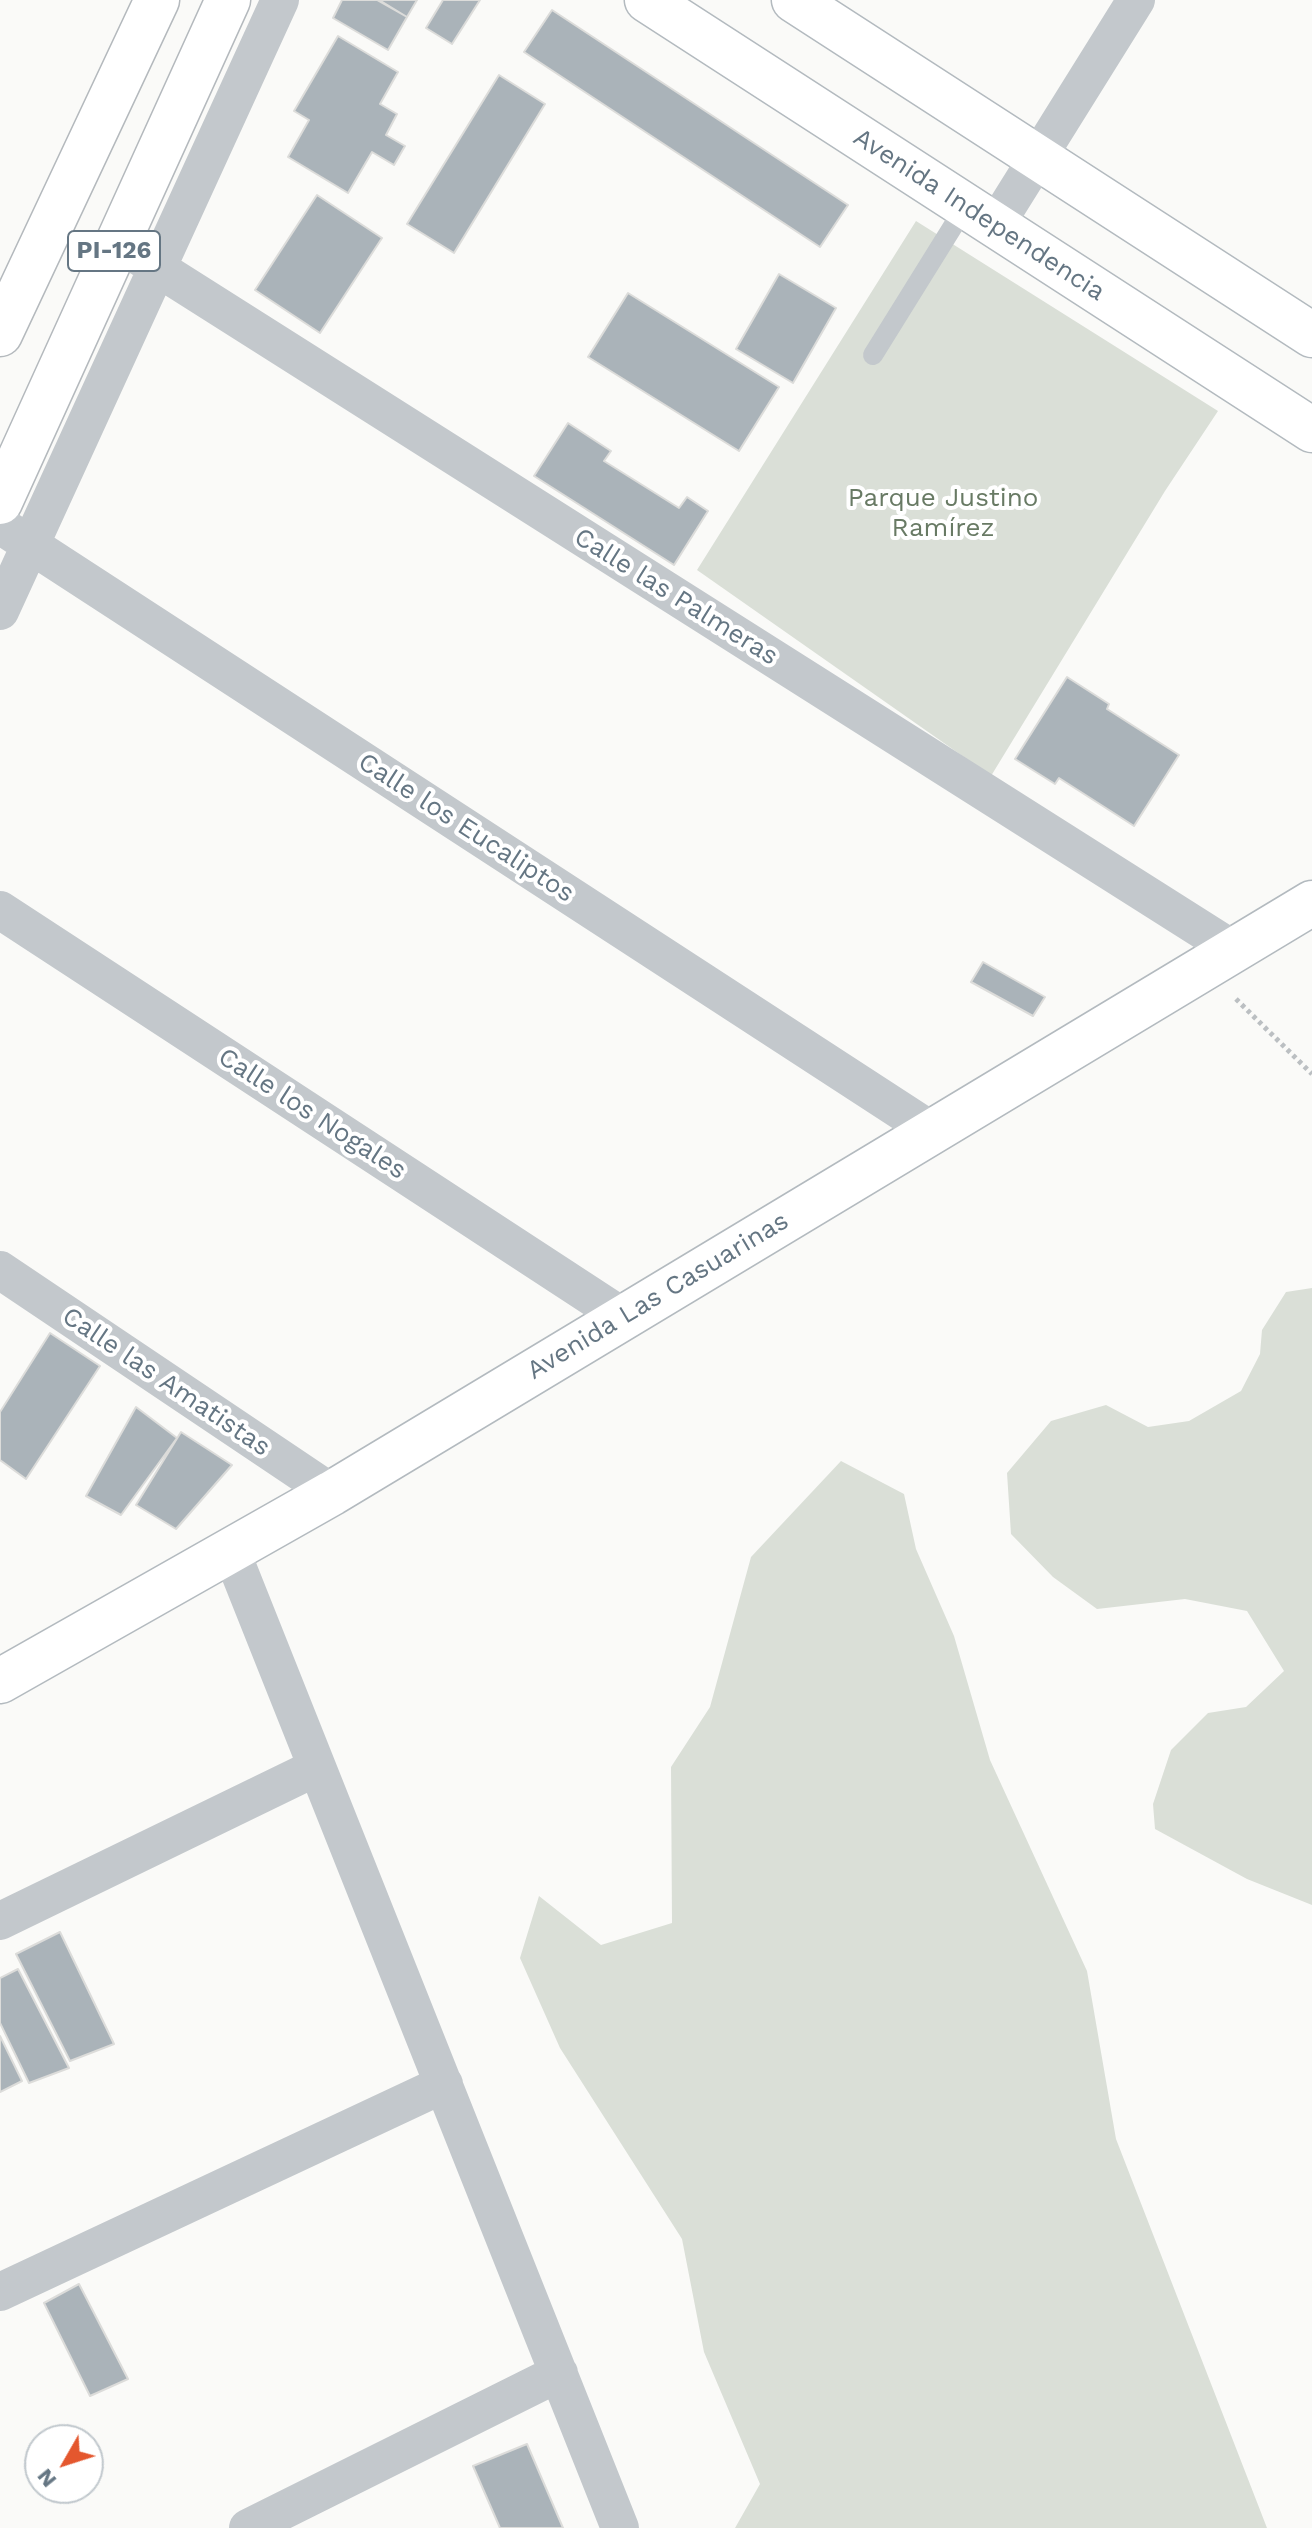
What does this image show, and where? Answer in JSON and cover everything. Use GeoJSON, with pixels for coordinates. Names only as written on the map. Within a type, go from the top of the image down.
{"type":"FeatureCollection","features":[{"type":"Feature","properties":{"kind":"main road","name":"PI-126"},"geometry":{"type":"LineString","coordinates":[[0,334],[157,0]]}},
{"type":"Feature","properties":{"kind":"main road","name":"PI-126"},"geometry":{"type":"LineString","coordinates":[[0,502],[228,0]]}},
{"type":"Feature","properties":{"kind":"main road","name":"Avenida Independencia"},"geometry":{"type":"LineString","coordinates":[[647,0],[1312,430]]}},
{"type":"Feature","properties":{"kind":"main road"},"geometry":{"type":"LineString","coordinates":[[794,0],[1312,335]]}},
{"type":"Feature","properties":{"kind":"main road","name":"Avenida Las Casuarinas"},"geometry":{"type":"LineString","coordinates":[[0,1681],[332,1493],[1312,903]]}},
{"type":"Feature","properties":{"kind":"street"},"geometry":{"type":"LineString","coordinates":[[0,611],[280,0]]}},
{"type":"Feature","properties":{"kind":"street"},"geometry":{"type":"LineString","coordinates":[[980,216],[1038,157],[1136,0]]}},
{"type":"Feature","properties":{"kind":"street","name":"Calle las Palmeras"},"geometry":{"type":"LineString","coordinates":[[118,243],[1221,958]]}},
{"type":"Feature","properties":{"kind":"street","name":"Calle los Eucaliptos"},"geometry":{"type":"LineString","coordinates":[[0,525],[932,1131]]}},
{"type":"Feature","properties":{"kind":"street","name":"Calle los Nogales"},"geometry":{"type":"LineString","coordinates":[[0,910],[623,1317]]}},
{"type":"Feature","properties":{"kind":"street","name":"Calle las Amatistas"},"geometry":{"type":"LineString","coordinates":[[0,1270],[332,1493]]}},
{"type":"Feature","properties":{"kind":"street"},"geometry":{"type":"LineString","coordinates":[[231,1551],[620,2528]]}},
{"type":"Feature","properties":{"kind":"street"},"geometry":{"type":"LineString","coordinates":[[0,1921],[317,1767]]}},
{"type":"Feature","properties":{"kind":"street"},"geometry":{"type":"LineString","coordinates":[[0,2292],[444,2084]]}},
{"type":"Feature","properties":{"kind":"street"},"geometry":{"type":"LineString","coordinates":[[248,2528],[559,2373]]}},
{"type":"Feature","properties":{"kind":"lane"},"geometry":{"type":"LineString","coordinates":[[873,355],[980,216]]}},
{"type":"Feature","properties":{"kind":"path"},"geometry":{"type":"LineString","coordinates":[[1221,958],[1228,991],[1312,1074]]}},
{"type":"Feature","properties":{"kind":"green space","name":"Parque Justino Ramírez"},"geometry":{"type":"Polygon","coordinates":[[[916,221],[1218,411],[1165,491],[991,776],[697,570],[916,221]]]}},
{"type":"Feature","properties":{"kind":"green space"},"geometry":{"type":"Polygon","coordinates":[[[1312,1288],[1312,1905],[1247,1879],[1155,1829],[1153,1804],[1171,1750],[1208,1713],[1246,1707],[1284,1671],[1247,1611],[1185,1599],[1097,1609],[1053,1577],[1011,1534],[1007,1473],[1051,1421],[1106,1405],[1148,1427],[1189,1421],[1241,1391],[1260,1354],[1262,1330],[1286,1292],[1312,1288]]]}},
{"type":"Feature","properties":{"kind":"green space"},"geometry":{"type":"Polygon","coordinates":[[[841,1461],[904,1494],[916,1549],[954,1636],[990,1760],[1087,1971],[1116,2139],[1267,2528],[735,2528],[760,2484],[704,2352],[682,2239],[560,2048],[520,1958],[539,1896],[601,1945],[672,1923],[671,1767],[710,1707],[751,1557],[841,1461]]]}},
{"type":"Feature","properties":{"kind":"building"},"geometry":{"type":"Polygon","coordinates":[[[342,0],[377,0],[407,17],[388,50],[333,18],[342,0]]]}},
{"type":"Feature","properties":{"kind":"building"},"geometry":{"type":"Polygon","coordinates":[[[379,0],[417,0],[407,17],[379,0]]]}},
{"type":"Feature","properties":{"kind":"building"},"geometry":{"type":"Polygon","coordinates":[[[443,0],[480,0],[452,44],[426,28],[443,0]]]}},
{"type":"Feature","properties":{"kind":"building"},"geometry":{"type":"Polygon","coordinates":[[[552,10],[848,205],[820,247],[524,52],[552,10]]]}},
{"type":"Feature","properties":{"kind":"building"},"geometry":{"type":"Polygon","coordinates":[[[338,36],[398,72],[380,104],[397,114],[386,135],[405,146],[394,165],[372,152],[348,193],[288,157],[309,120],[294,111],[338,36]]]}},
{"type":"Feature","properties":{"kind":"building"},"geometry":{"type":"Polygon","coordinates":[[[499,75],[545,104],[454,253],[407,224],[499,75]]]}},
{"type":"Feature","properties":{"kind":"building"},"geometry":{"type":"Polygon","coordinates":[[[317,195],[382,238],[320,333],[255,290],[317,195]]]}},
{"type":"Feature","properties":{"kind":"building"},"geometry":{"type":"Polygon","coordinates":[[[779,274],[836,308],[793,383],[736,349],[779,274]]]}},
{"type":"Feature","properties":{"kind":"building"},"geometry":{"type":"Polygon","coordinates":[[[628,293],[779,387],[739,451],[588,357],[628,293]]]}},
{"type":"Feature","properties":{"kind":"building"},"geometry":{"type":"Polygon","coordinates":[[[568,423],[611,451],[604,461],[679,508],[687,497],[708,511],[674,565],[534,476],[568,423]]]}},
{"type":"Feature","properties":{"kind":"building"},"geometry":{"type":"Polygon","coordinates":[[[1067,677],[1109,704],[1107,709],[1179,755],[1134,826],[1059,778],[1055,784],[1015,759],[1067,677]]]}},
{"type":"Feature","properties":{"kind":"building"},"geometry":{"type":"Polygon","coordinates":[[[983,962],[1045,997],[1033,1016],[971,982],[983,962]]]}},
{"type":"Feature","properties":{"kind":"building"},"geometry":{"type":"Polygon","coordinates":[[[50,1333],[100,1366],[26,1479],[0,1460],[0,1412],[50,1333]]]}},
{"type":"Feature","properties":{"kind":"building"},"geometry":{"type":"Polygon","coordinates":[[[136,1407],[177,1438],[121,1515],[86,1496],[136,1407]]]}},
{"type":"Feature","properties":{"kind":"building"},"geometry":{"type":"Polygon","coordinates":[[[181,1432],[232,1465],[176,1529],[136,1505],[181,1432]]]}},
{"type":"Feature","properties":{"kind":"building"},"geometry":{"type":"Polygon","coordinates":[[[60,1932],[114,2044],[70,2061],[16,1954],[60,1932]]]}},
{"type":"Feature","properties":{"kind":"building"},"geometry":{"type":"Polygon","coordinates":[[[18,1969],[69,2068],[29,2083],[0,2023],[0,1978],[18,1969]]]}},
{"type":"Feature","properties":{"kind":"building"},"geometry":{"type":"Polygon","coordinates":[[[0,2036],[22,2081],[0,2092],[0,2036]]]}},
{"type":"Feature","properties":{"kind":"building"},"geometry":{"type":"Polygon","coordinates":[[[79,2284],[128,2379],[90,2396],[44,2303],[79,2284]]]}},
{"type":"Feature","properties":{"kind":"building"},"geometry":{"type":"Polygon","coordinates":[[[527,2444],[563,2528],[500,2528],[473,2466],[527,2444]]]}}]}
